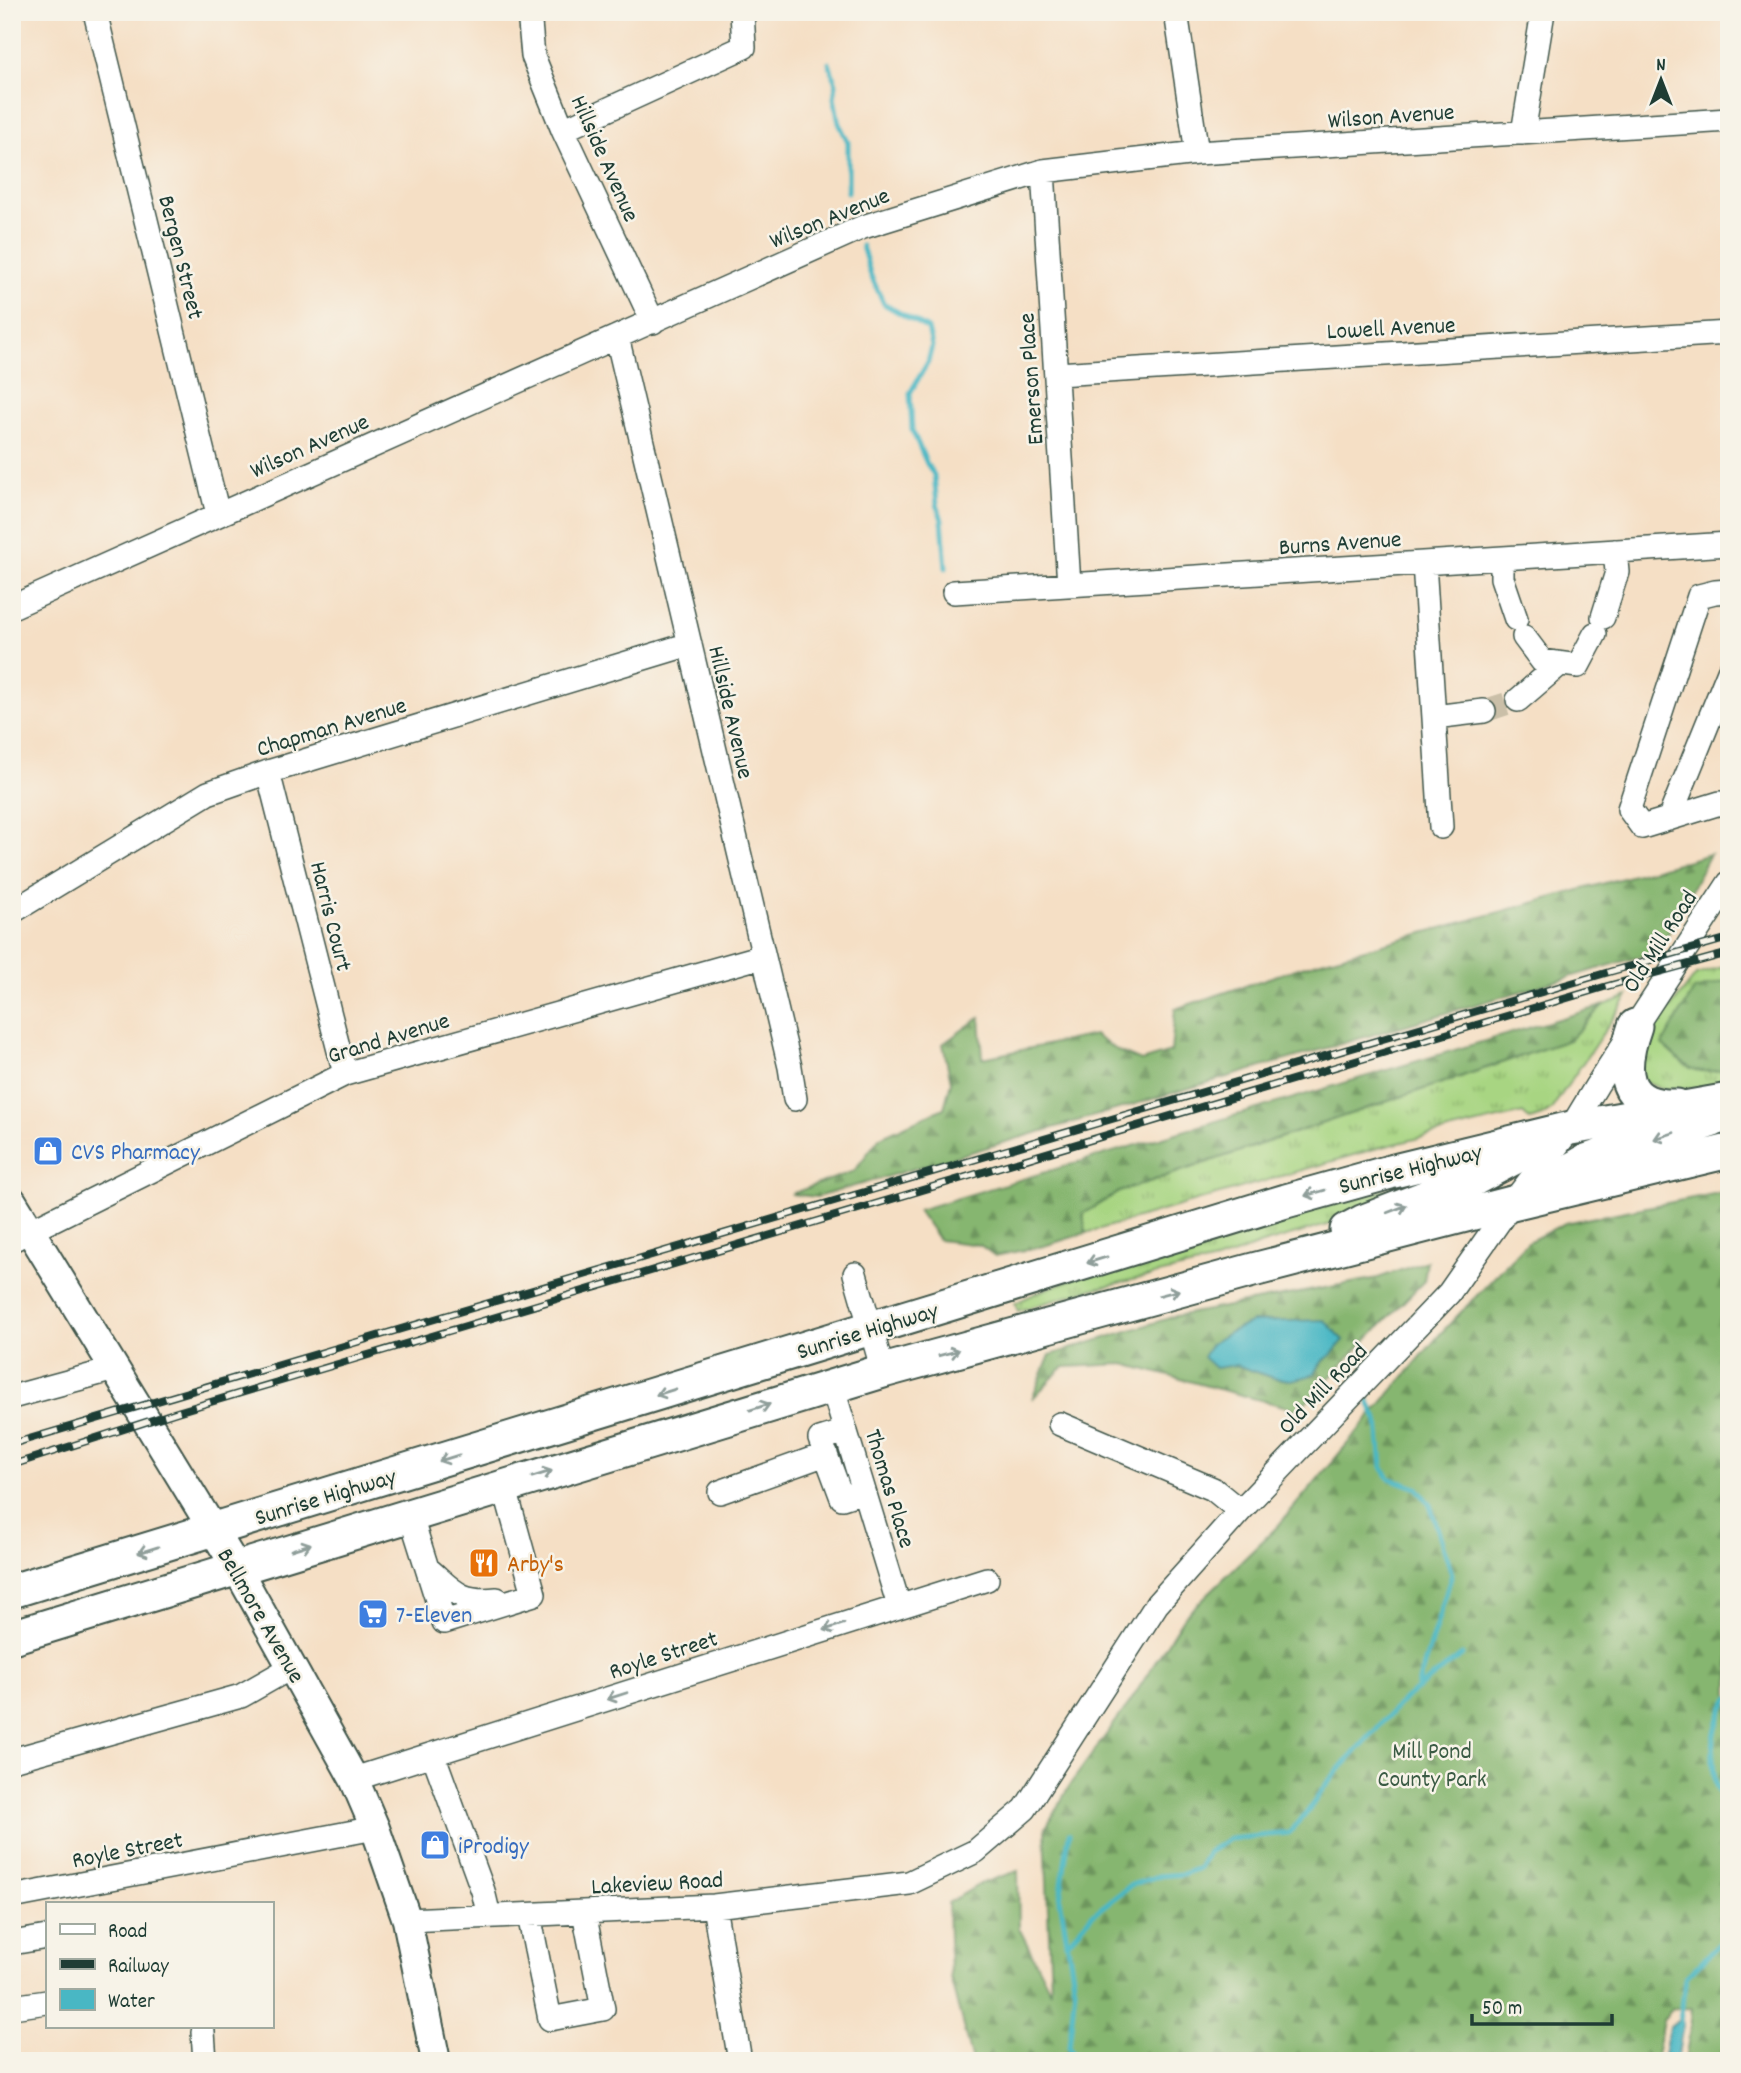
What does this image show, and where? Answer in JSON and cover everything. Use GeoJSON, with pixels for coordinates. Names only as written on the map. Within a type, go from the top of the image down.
{"type":"FeatureCollection","features":[{"type":"Feature","properties":{"kind":"highway"},"geometry":{"type":"LineString","coordinates":[[1635,1026],[1625,1068],[1637,1096],[1658,1105],[1694,1106]]}},
{"type":"Feature","properties":{"kind":"highway","name":"Sunrise Highway"},"geometry":{"type":"LineString","coordinates":[[12,1591],[1390,1172],[1571,1128],[1729,1100]]}},
{"type":"Feature","properties":{"kind":"highway"},"geometry":{"type":"LineString","coordinates":[[1512,1203],[1587,1161],[1729,1115]]}},
{"type":"Feature","properties":{"kind":"highway"},"geometry":{"type":"LineString","coordinates":[[1292,1261],[1362,1222],[1476,1178],[1571,1128]]}},
{"type":"Feature","properties":{"kind":"highway","name":"Sunrise Highway"},"geometry":{"type":"LineString","coordinates":[[12,1637],[883,1371],[1512,1203],[1729,1151]]}},
{"type":"Feature","properties":{"kind":"main road","name":"Bellmore Avenue"},"geometry":{"type":"LineString","coordinates":[[12,1201],[21,1236],[115,1369],[214,1530],[354,1779],[375,1828],[407,1920],[436,2061]]}},
{"type":"Feature","properties":{"kind":"street","name":"Bergen Street"},"geometry":{"type":"LineString","coordinates":[[95,12],[218,514]]}},
{"type":"Feature","properties":{"kind":"street","name":"Hillside Avenue"},"geometry":{"type":"LineString","coordinates":[[528,12],[533,56],[563,130],[653,322]]}},
{"type":"Feature","properties":{"kind":"street"},"geometry":{"type":"LineString","coordinates":[[563,130],[744,47],[742,12]]}},
{"type":"Feature","properties":{"kind":"street"},"geometry":{"type":"LineString","coordinates":[[1176,12],[1198,153]]}},
{"type":"Feature","properties":{"kind":"street"},"geometry":{"type":"LineString","coordinates":[[1523,133],[1543,12]]}},
{"type":"Feature","properties":{"kind":"street","name":"Wilson Avenue"},"geometry":{"type":"LineString","coordinates":[[12,607],[863,227],[1043,171],[1198,153],[1729,120]]}},
{"type":"Feature","properties":{"kind":"street","name":"Emerson Place"},"geometry":{"type":"LineString","coordinates":[[1043,171],[1069,585]]}},
{"type":"Feature","properties":{"kind":"street","name":"Lowell Avenue"},"geometry":{"type":"LineString","coordinates":[[1057,374],[1729,333]]}},
{"type":"Feature","properties":{"kind":"street","name":"Hillside Avenue"},"geometry":{"type":"LineString","coordinates":[[617,337],[790,1067],[795,1100]]}},
{"type":"Feature","properties":{"kind":"street","name":"Burns Avenue"},"geometry":{"type":"LineString","coordinates":[[954,592],[1729,544]]}},
{"type":"Feature","properties":{"kind":"street"},"geometry":{"type":"LineString","coordinates":[[1502,559],[1502,578],[1520,628],[1542,661],[1578,666],[1599,626],[1617,572],[1615,551]]}},
{"type":"Feature","properties":{"kind":"street"},"geometry":{"type":"LineString","coordinates":[[1424,563],[1441,827]]}},
{"type":"Feature","properties":{"kind":"street"},"geometry":{"type":"LineString","coordinates":[[1729,591],[1699,596],[1629,809],[1643,827],[1720,803],[1729,806]]}},
{"type":"Feature","properties":{"kind":"street","name":"Chapman Avenue"},"geometry":{"type":"LineString","coordinates":[[12,912],[208,793],[268,772],[690,645]]}},
{"type":"Feature","properties":{"kind":"street"},"geometry":{"type":"LineString","coordinates":[[1518,700],[1560,664]]}},
{"type":"Feature","properties":{"kind":"street"},"geometry":{"type":"LineString","coordinates":[[1669,818],[1729,671]]}},
{"type":"Feature","properties":{"kind":"street"},"geometry":{"type":"LineString","coordinates":[[1433,717],[1484,711]]}},
{"type":"Feature","properties":{"kind":"street","name":"Harris Court"},"geometry":{"type":"LineString","coordinates":[[268,772],[345,1074]]}},
{"type":"Feature","properties":{"kind":"street","name":"Old Mill Road"},"geometry":{"type":"LineString","coordinates":[[909,1883],[976,1851],[1025,1810],[1157,1604],[1240,1511],[1449,1293],[1512,1203],[1571,1128],[1729,883]]}},
{"type":"Feature","properties":{"kind":"street","name":"Grand Avenue"},"geometry":{"type":"LineString","coordinates":[[21,1236],[345,1074],[762,956]]}},
{"type":"Feature","properties":{"kind":"street"},"geometry":{"type":"LineString","coordinates":[[855,1274],[883,1371]]}},
{"type":"Feature","properties":{"kind":"street"},"geometry":{"type":"LineString","coordinates":[[12,1397],[115,1369]]}},
{"type":"Feature","properties":{"kind":"street","name":"Thomas Place"},"geometry":{"type":"LineString","coordinates":[[832,1386],[899,1606]]}},
{"type":"Feature","properties":{"kind":"street"},"geometry":{"type":"LineString","coordinates":[[1060,1424],[1213,1489],[1240,1511]]}},
{"type":"Feature","properties":{"kind":"street"},"geometry":{"type":"LineString","coordinates":[[846,1431],[820,1439],[842,1498],[864,1491]]}},
{"type":"Feature","properties":{"kind":"street"},"geometry":{"type":"LineString","coordinates":[[720,1492],[826,1454]]}},
{"type":"Feature","properties":{"kind":"street"},"geometry":{"type":"LineString","coordinates":[[410,1514],[444,1622],[534,1594],[504,1485]]}},
{"type":"Feature","properties":{"kind":"street"},"geometry":{"type":"LineString","coordinates":[[427,1568],[454,1592],[468,1599],[480,1601],[502,1598],[517,1585],[519,1577],[512,1547],[517,1528]]}},
{"type":"Feature","properties":{"kind":"street","name":"Royle Street"},"geometry":{"type":"LineString","coordinates":[[354,1779],[987,1579]]}},
{"type":"Feature","properties":{"kind":"street"},"geometry":{"type":"LineString","coordinates":[[12,1760],[241,1696],[292,1667]]}},
{"type":"Feature","properties":{"kind":"street"},"geometry":{"type":"LineString","coordinates":[[433,1754],[483,1891],[489,1916]]}},
{"type":"Feature","properties":{"kind":"street","name":"Royle Street"},"geometry":{"type":"LineString","coordinates":[[12,1897],[375,1828]]}},
{"type":"Feature","properties":{"kind":"street","name":"Lakeview Road"},"geometry":{"type":"LineString","coordinates":[[407,1920],[714,1906],[909,1883]]}},
{"type":"Feature","properties":{"kind":"street"},"geometry":{"type":"LineString","coordinates":[[714,1906],[740,2061]]}},
{"type":"Feature","properties":{"kind":"street"},"geometry":{"type":"LineString","coordinates":[[529,1914],[550,2019],[603,2008],[584,1912]]}},
{"type":"Feature","properties":{"kind":"street"},"geometry":{"type":"LineString","coordinates":[[12,1943],[46,1937]]}},
{"type":"Feature","properties":{"kind":"street"},"geometry":{"type":"LineString","coordinates":[[12,2007],[46,2003]]}},
{"type":"Feature","properties":{"kind":"street"},"geometry":{"type":"LineString","coordinates":[[203,2032],[205,2061]]}},
{"type":"Feature","properties":{"kind":"green space"},"geometry":{"type":"Polygon","coordinates":[[[1710,854],[1659,951],[817,1197],[791,1194],[854,1171],[880,1137],[944,1108],[951,1082],[943,1044],[980,1017],[983,1058],[1094,1035],[1120,1052],[1141,1061],[1171,1052],[1175,1009],[1314,963],[1710,854]]]}},
{"type":"Feature","properties":{"kind":"green space"},"geometry":{"type":"Polygon","coordinates":[[[1729,965],[1729,1083],[1673,1089],[1662,1088],[1642,1080],[1640,1059],[1651,1033],[1696,975],[1729,965]]]}},
{"type":"Feature","properties":{"kind":"green space"},"geometry":{"type":"Polygon","coordinates":[[[1729,980],[1729,1069],[1698,1071],[1685,1065],[1662,1045],[1694,990],[1729,980]]]}},
{"type":"Feature","properties":{"kind":"green space"},"geometry":{"type":"Polygon","coordinates":[[[1628,996],[1551,1110],[1542,1116],[1530,1120],[1523,1113],[1374,1149],[1086,1233],[1082,1214],[1119,1192],[1569,1040],[1602,1006],[1628,996]]]}},
{"type":"Feature","properties":{"kind":"green space"},"geometry":{"type":"Polygon","coordinates":[[[1602,1006],[1569,1040],[1119,1192],[1083,1214],[1086,1233],[1044,1246],[995,1256],[980,1245],[939,1240],[918,1210],[1602,1006]]]}},
{"type":"Feature","properties":{"kind":"green space"},"geometry":{"type":"Polygon","coordinates":[[[1461,1168],[1463,1176],[1330,1224],[1216,1261],[1092,1289],[1018,1311],[1015,1303],[1083,1275],[1461,1168]]]}},
{"type":"Feature","properties":{"kind":"green space","name":"Mill Pond County Park"},"geometry":{"type":"Polygon","coordinates":[[[1729,1191],[1729,2061],[1685,2061],[1692,2008],[1672,2009],[1663,2020],[1655,2061],[972,2061],[950,1977],[948,1903],[980,1884],[1018,1871],[1019,1928],[1051,1992],[1045,1829],[1071,1783],[1130,1702],[1184,1617],[1278,1526],[1441,1333],[1528,1242],[1565,1223],[1729,1191]]]}},
{"type":"Feature","properties":{"kind":"green space"},"geometry":{"type":"Polygon","coordinates":[[[1427,1261],[1424,1281],[1298,1410],[1124,1364],[1065,1367],[1032,1399],[1050,1355],[1176,1316],[1378,1278],[1427,1261]],[[1324,1321],[1252,1322],[1230,1332],[1215,1368],[1236,1365],[1274,1378],[1291,1380],[1315,1373],[1344,1340],[1324,1321]]]}},
{"type":"Feature","properties":{"kind":"water"},"geometry":{"type":"Polygon","coordinates":[[[1324,1320],[1344,1340],[1315,1373],[1309,1376],[1291,1380],[1274,1378],[1236,1365],[1215,1368],[1203,1357],[1211,1344],[1252,1322],[1324,1320]]]}},
{"type":"Feature","properties":{"kind":"water"},"geometry":{"type":"Polygon","coordinates":[[[1681,2017],[1683,2024],[1677,2061],[1663,2061],[1669,2027],[1681,2017]]]}},
{"type":"Feature","properties":{"kind":"waterway"},"geometry":{"type":"LineString","coordinates":[[829,63],[836,84],[834,98],[839,123],[848,142],[848,192]]}},
{"type":"Feature","properties":{"kind":"waterway"},"geometry":{"type":"LineString","coordinates":[[862,246],[871,276],[884,304],[928,329],[932,346],[928,362],[910,393],[912,430],[934,475],[937,504],[942,520],[946,568]]}},
{"type":"Feature","properties":{"kind":"waterway"},"geometry":{"type":"LineString","coordinates":[[1368,1400],[1378,1421],[1382,1467],[1389,1478],[1417,1488],[1430,1505],[1452,1574],[1417,1688]]}},
{"type":"Feature","properties":{"kind":"waterway"},"geometry":{"type":"LineString","coordinates":[[1067,1943],[1092,1915],[1131,1885],[1158,1876],[1183,1874],[1199,1868],[1208,1852],[1229,1839],[1289,1833],[1327,1783],[1405,1698],[1462,1655]]}},
{"type":"Feature","properties":{"kind":"waterway"},"geometry":{"type":"LineString","coordinates":[[1729,1698],[1719,1718],[1713,1751],[1716,1785],[1729,1810]]}},
{"type":"Feature","properties":{"kind":"waterway"},"geometry":{"type":"LineString","coordinates":[[1069,1834],[1060,1899],[1075,1988],[1069,2047],[1076,2061]]}},
{"type":"Feature","properties":{"kind":"waterway"},"geometry":{"type":"LineString","coordinates":[[1680,2021],[1686,1977],[1729,1934]]}},
{"type":"Feature","properties":{"kind":"tunnel"},"geometry":{"type":"LineString","coordinates":[[1484,711],[1518,700]]}},
{"type":"Feature","properties":{"kind":"railway"},"geometry":{"type":"LineString","coordinates":[[12,1444],[1729,938]]}},
{"type":"Feature","properties":{"kind":"railway"},"geometry":{"type":"LineString","coordinates":[[12,1465],[177,1412],[1604,987],[1729,953]]}},
{"type":"Feature","properties":{"kind":"place","name":"CVS Pharmacy"},"geometry":{"type":"Point","coordinates":[48,1151]}},
{"type":"Feature","properties":{"kind":"place","name":"Arby's"},"geometry":{"type":"Point","coordinates":[484,1563]}},
{"type":"Feature","properties":{"kind":"place","name":"7-Eleven"},"geometry":{"type":"Point","coordinates":[373,1614]}},
{"type":"Feature","properties":{"kind":"place","name":"iProdigy"},"geometry":{"type":"Point","coordinates":[435,1845]}}]}
